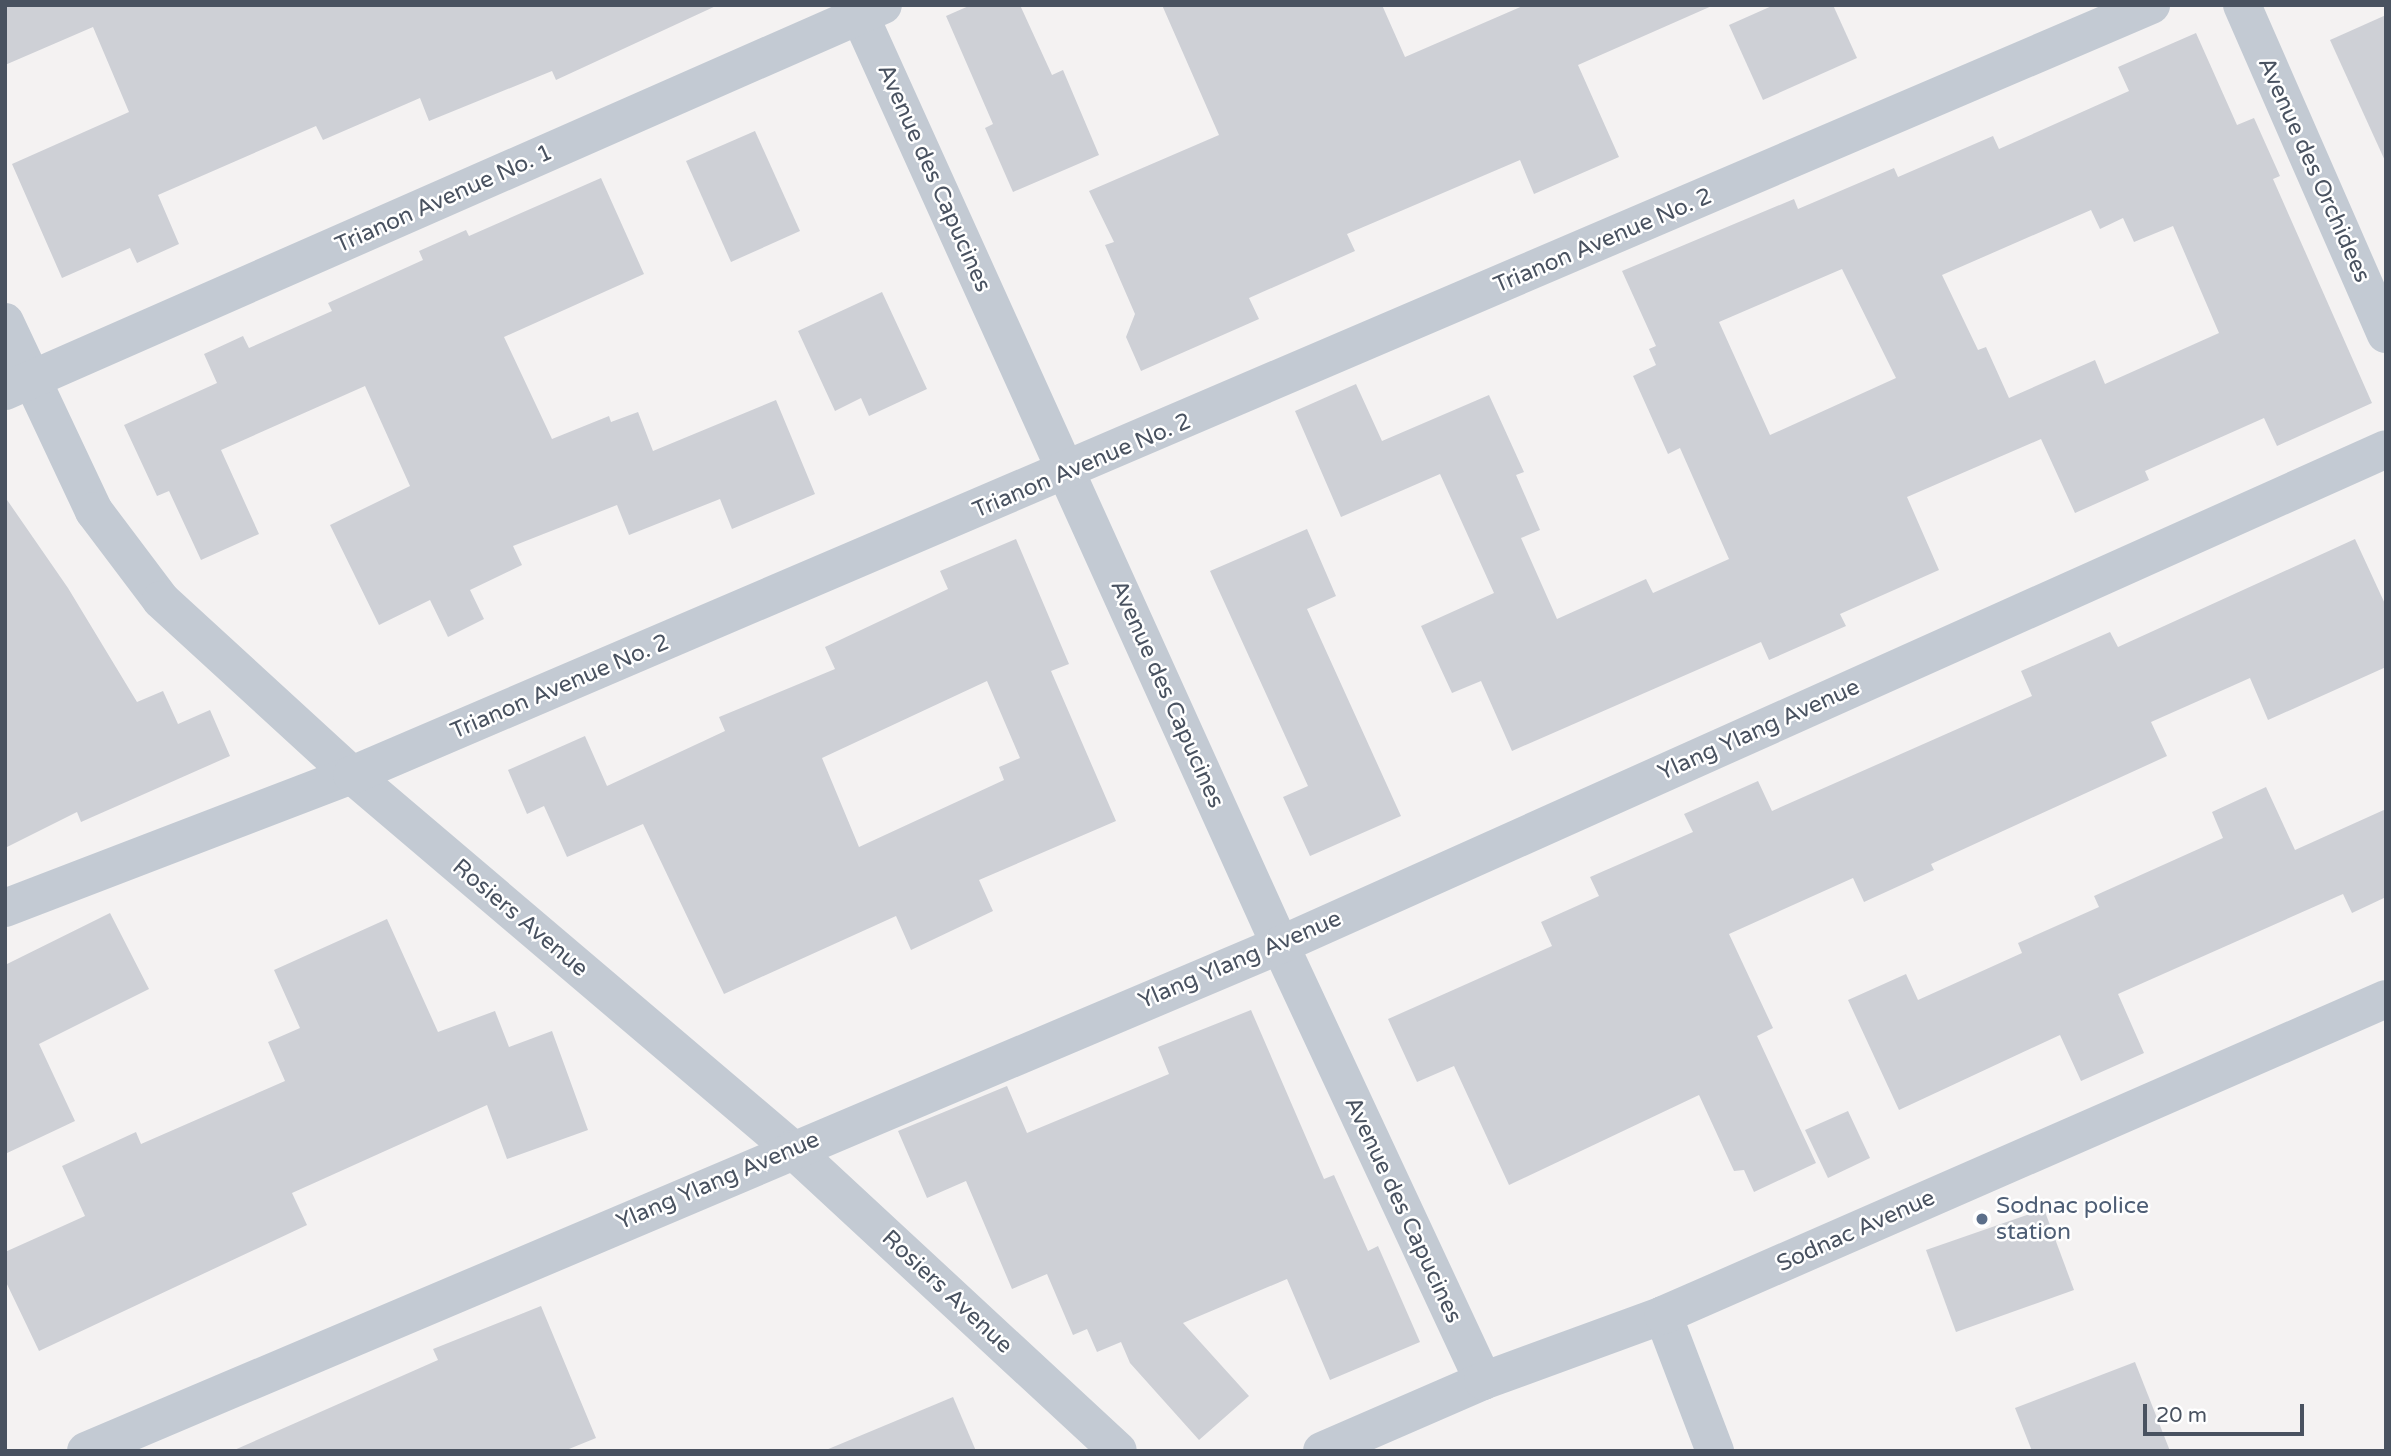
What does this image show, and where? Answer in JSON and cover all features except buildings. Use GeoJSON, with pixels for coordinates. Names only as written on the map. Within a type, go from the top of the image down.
{"type":"FeatureCollection","features":[{"type":"Feature","properties":{"kind":"street","name":"Trianon Avenue No. 2"},"geometry":{"type":"LineString","coordinates":[[5,908],[352,775],[1068,472],[2151,5]]}},
{"type":"Feature","properties":{"kind":"street","name":"Avenue des Orchidees"},"geometry":{"type":"LineString","coordinates":[[2242,5],[2386,334]]}},
{"type":"Feature","properties":{"kind":"street","name":"Avenue des Capucines"},"geometry":{"type":"LineString","coordinates":[[866,9],[1068,472],[1280,945],[1483,1381]]}},
{"type":"Feature","properties":{"kind":"street","name":"Trianon Avenue No. 1"},"geometry":{"type":"LineString","coordinates":[[19,386],[866,9]]}},
{"type":"Feature","properties":{"kind":"street","name":"Rosiers Avenue"},"geometry":{"type":"LineString","coordinates":[[5,322],[19,386],[94,511],[161,600],[352,775],[792,1149],[1118,1451]]}},
{"type":"Feature","properties":{"kind":"street","name":"Ylang Ylang Avenue"},"geometry":{"type":"LineString","coordinates":[[86,1451],[792,1149],[1280,945],[2386,449]]}},
{"type":"Feature","properties":{"kind":"street","name":"Sodnac Avenue"},"geometry":{"type":"LineString","coordinates":[[1322,1451],[1483,1381],[1663,1315],[2386,999]]}},
{"type":"Feature","properties":{"kind":"street"},"geometry":{"type":"LineString","coordinates":[[1663,1315],[1715,1451]]}},
{"type":"Feature","properties":{"kind":"place","name":"Sodnac police station"},"geometry":{"type":"Point","coordinates":[1982,1219]}}]}
